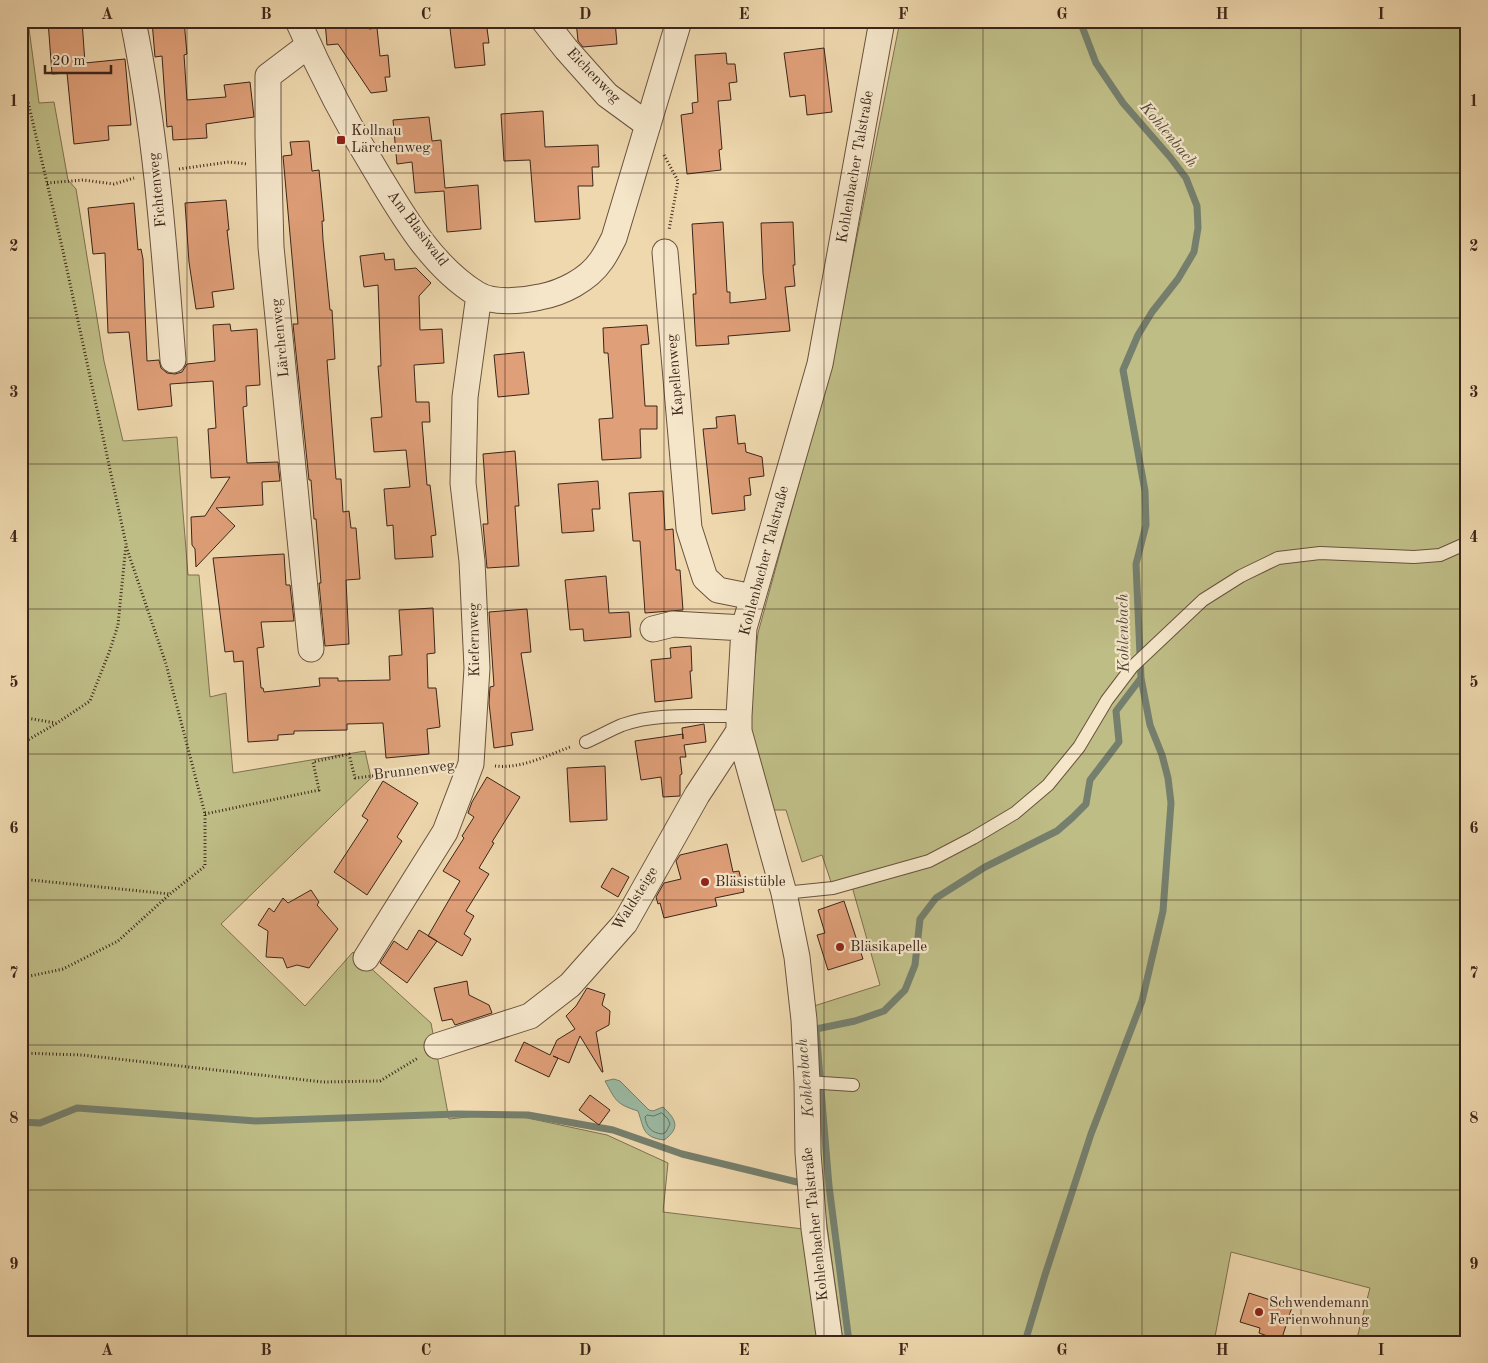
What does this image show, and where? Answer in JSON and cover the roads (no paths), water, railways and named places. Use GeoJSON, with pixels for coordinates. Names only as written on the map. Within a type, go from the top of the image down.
{"type":"FeatureCollection","features":[{"type":"Feature","properties":{"kind":"street","name":"Fichtenweg"},"geometry":{"type":"LineString","coordinates":[[133,21],[141,60],[157,172],[173,360]]}},
{"type":"Feature","properties":{"kind":"street","name":"Am Blasiwald"},"geometry":{"type":"LineString","coordinates":[[298,21],[353,133],[402,215],[443,266],[479,295],[504,301],[556,294],[578,283],[600,263],[614,238],[634,177],[679,21]]}},
{"type":"Feature","properties":{"kind":"street","name":"Eichenweg"},"geometry":{"type":"LineString","coordinates":[[544,21],[607,96],[648,125]]}},
{"type":"Feature","properties":{"kind":"street","name":"Kohlenbacher Talstraße"},"geometry":{"type":"LineString","coordinates":[[830,1342],[814,1229],[808,1152],[817,1083],[804,1020],[798,966],[784,893],[739,723],[744,628],[820,364],[882,21]]}},
{"type":"Feature","properties":{"kind":"street","name":"Lärchenweg"},"geometry":{"type":"LineString","coordinates":[[309,45],[268,76],[268,136],[271,247],[311,649]]}},
{"type":"Feature","properties":{"kind":"street","name":"Kapellenweg"},"geometry":{"type":"LineString","coordinates":[[665,252],[689,528],[705,578],[718,590],[753,597]]}},
{"type":"Feature","properties":{"kind":"street","name":"Kiefernweg"},"geometry":{"type":"LineString","coordinates":[[366,958],[445,832],[471,764],[477,668],[472,561],[463,484],[465,398],[479,295]]}},
{"type":"Feature","properties":{"kind":"street"},"geometry":{"type":"LineString","coordinates":[[653,628],[673,624],[744,628]]}},
{"type":"Feature","properties":{"kind":"street","name":"Waldsteige"},"geometry":{"type":"LineString","coordinates":[[437,1046],[530,1016],[570,985],[625,923],[739,723]]}},
{"type":"Feature","properties":{"kind":"lane"},"geometry":{"type":"LineString","coordinates":[[784,893],[833,888],[929,861],[1015,813],[1048,785],[1079,747],[1107,700],[1132,667],[1203,600],[1241,576],[1278,558],[1320,553],[1414,557],[1440,555],[1467,543]]}},
{"type":"Feature","properties":{"kind":"lane"},"geometry":{"type":"LineString","coordinates":[[586,742],[621,726],[642,720],[664,717],[739,723]]}},
{"type":"Feature","properties":{"kind":"lane"},"geometry":{"type":"LineString","coordinates":[[817,1083],[853,1085]]}},
{"type":"Feature","properties":{"kind":"water"},"geometry":{"type":"Polygon","coordinates":[[[614,1079],[620,1081],[649,1110],[653,1111],[663,1107],[667,1111],[675,1124],[669,1136],[664,1140],[657,1139],[645,1131],[638,1111],[617,1101],[605,1081],[614,1079]]]}},
{"type":"Feature","properties":{"kind":"waterway","name":"Kohlenbach"},"geometry":{"type":"LineString","coordinates":[[849,1342],[829,1186],[816,1029],[855,1021],[884,1011],[905,990],[915,965],[920,919],[936,898],[985,867],[1057,831],[1086,804],[1090,780],[1119,742],[1116,711],[1141,678],[1136,564],[1146,525],[1145,491],[1123,370],[1138,335],[1152,312],[1178,279],[1194,252],[1198,228],[1197,206],[1186,178],[1123,103],[1096,63],[1080,21]]}},
{"type":"Feature","properties":{"kind":"waterway"},"geometry":{"type":"LineString","coordinates":[[1025,1342],[1091,1134],[1142,1001],[1163,911],[1171,803],[1168,778],[1162,755],[1150,725],[1141,678]]}},
{"type":"Feature","properties":{"kind":"waterway"},"geometry":{"type":"LineString","coordinates":[[21,1122],[40,1123],[77,1108],[256,1121],[457,1114],[528,1115],[613,1130],[682,1154],[797,1182]]}},
{"type":"Feature","properties":{"kind":"place","name":"Kollnau Lärchenweg"},"geometry":{"type":"Point","coordinates":[341,140]}},
{"type":"Feature","properties":{"kind":"place","name":"Bläsistüble"},"geometry":{"type":"Point","coordinates":[705,882]}},
{"type":"Feature","properties":{"kind":"place","name":"Bläsikapelle"},"geometry":{"type":"Point","coordinates":[840,947]}},
{"type":"Feature","properties":{"kind":"place","name":"Schwendemann Ferienwohnung"},"geometry":{"type":"Point","coordinates":[1259,1312]}}]}
